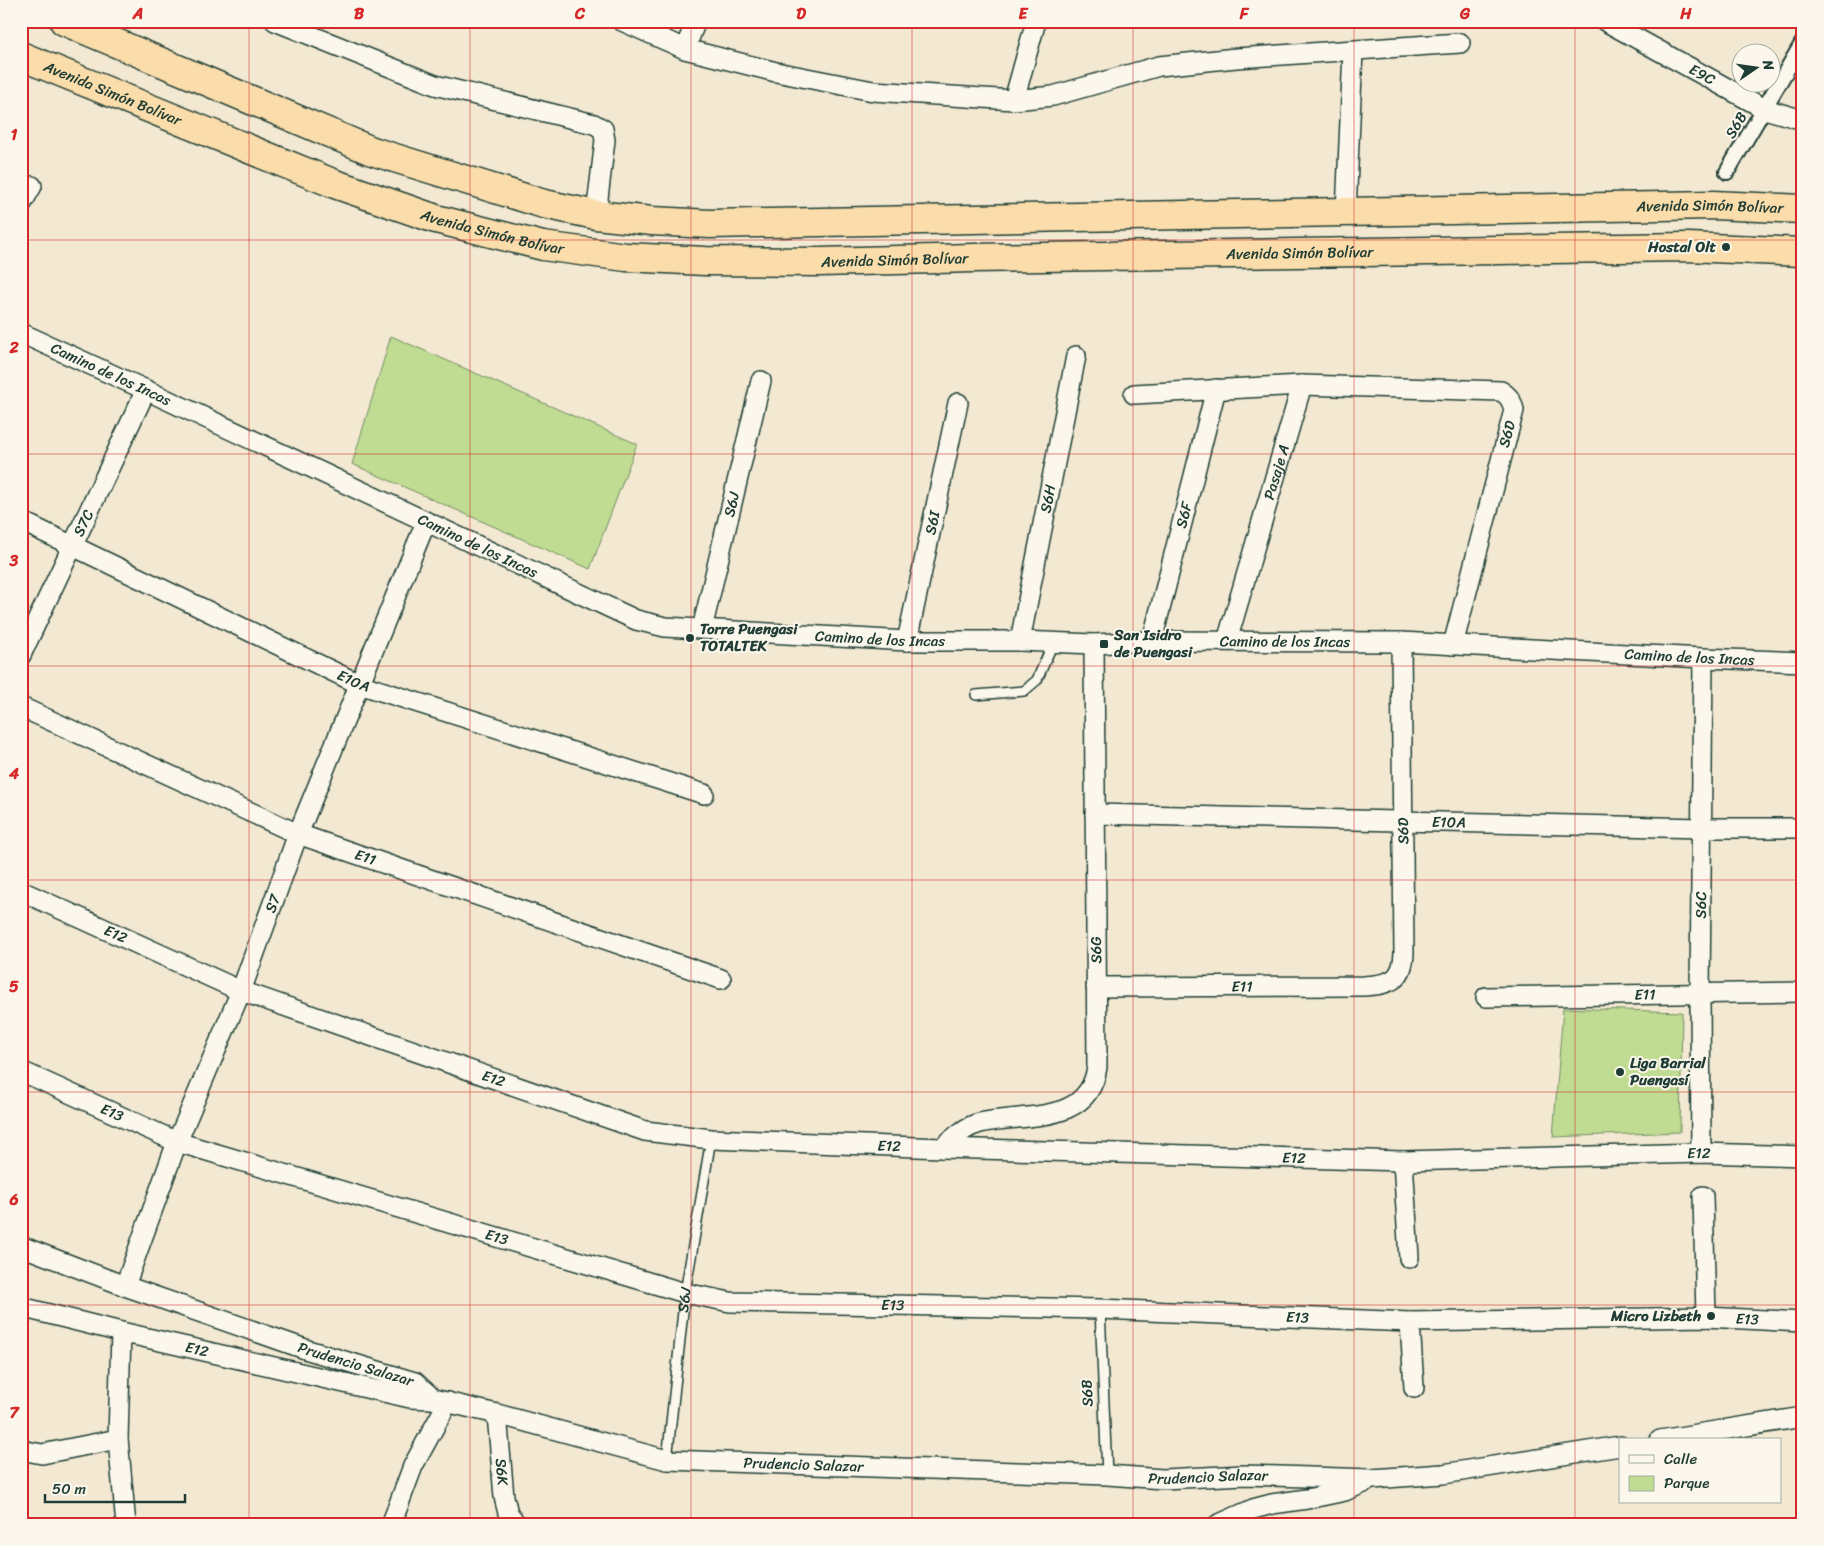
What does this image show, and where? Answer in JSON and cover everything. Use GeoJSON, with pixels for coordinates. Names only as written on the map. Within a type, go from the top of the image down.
{"type":"FeatureCollection","features":[{"type":"Feature","properties":{"kind":"highway","name":"Avenida Simón Bolívar"},"geometry":{"type":"LineString","coordinates":[[64,21],[372,151],[544,204],[596,215],[652,221],[710,224],[1713,205],[1803,209]]}},
{"type":"Feature","properties":{"kind":"highway","name":"Avenida Simón Bolívar"},"geometry":{"type":"LineString","coordinates":[[21,56],[335,184],[436,219],[543,246],[626,257],[820,262],[1688,247],[1803,252]]}},
{"type":"Feature","properties":{"kind":"street"},"geometry":{"type":"LineString","coordinates":[[275,21],[435,85],[594,124],[603,129],[605,140],[596,215]]}},
{"type":"Feature","properties":{"kind":"street"},"geometry":{"type":"LineString","coordinates":[[622,21],[685,49],[776,72],[873,91],[1014,100],[1053,96],[1159,66],[1236,58],[1460,43]]}},
{"type":"Feature","properties":{"kind":"street"},"geometry":{"type":"LineString","coordinates":[[685,49],[696,21]]}},
{"type":"Feature","properties":{"kind":"street"},"geometry":{"type":"LineString","coordinates":[[1014,100],[1036,21]]}},
{"type":"Feature","properties":{"kind":"street","name":"E9C"},"geometry":{"type":"LineString","coordinates":[[1605,21],[1765,109],[1803,120]]}},
{"type":"Feature","properties":{"kind":"street","name":"S6B"},"geometry":{"type":"LineString","coordinates":[[1727,172],[1803,42]]}},
{"type":"Feature","properties":{"kind":"street"},"geometry":{"type":"LineString","coordinates":[[1346,212],[1353,50]]}},
{"type":"Feature","properties":{"kind":"street"},"geometry":{"type":"LineString","coordinates":[[21,205],[32,186]]}},
{"type":"Feature","properties":{"kind":"street","name":"Camino de los Incas"},"geometry":{"type":"LineString","coordinates":[[21,334],[146,390],[636,620],[665,627],[907,641],[1020,641],[1094,644],[1152,641],[1402,642],[1803,662]]}},
{"type":"Feature","properties":{"kind":"street","name":"S6H"},"geometry":{"type":"LineString","coordinates":[[1020,641],[1076,356]]}},
{"type":"Feature","properties":{"kind":"street","name":"S6J"},"geometry":{"type":"LineString","coordinates":[[702,629],[761,381]]}},
{"type":"Feature","properties":{"kind":"street"},"geometry":{"type":"LineString","coordinates":[[1134,394],[1302,385]]}},
{"type":"Feature","properties":{"kind":"street","name":"Pasaje A"},"geometry":{"type":"LineString","coordinates":[[1227,641],[1302,385]]}},
{"type":"Feature","properties":{"kind":"street","name":"S6D"},"geometry":{"type":"LineString","coordinates":[[1302,385],[1501,391],[1512,402],[1514,410],[1453,646]]}},
{"type":"Feature","properties":{"kind":"street","name":"S7C"},"geometry":{"type":"LineString","coordinates":[[21,655],[146,390]]}},
{"type":"Feature","properties":{"kind":"street","name":"S6F"},"geometry":{"type":"LineString","coordinates":[[1152,641],[1216,390]]}},
{"type":"Feature","properties":{"kind":"street","name":"S6I"},"geometry":{"type":"LineString","coordinates":[[907,641],[958,403]]}},
{"type":"Feature","properties":{"kind":"street","name":"E10A"},"geometry":{"type":"LineString","coordinates":[[21,522],[359,684],[704,794]]}},
{"type":"Feature","properties":{"kind":"street","name":"S7"},"geometry":{"type":"LineString","coordinates":[[124,1286],[178,1142],[241,991],[298,834],[426,522]]}},
{"type":"Feature","properties":{"kind":"street","name":"S6D"},"geometry":{"type":"LineString","coordinates":[[1388,983],[1395,979],[1404,965],[1402,642]]}},
{"type":"Feature","properties":{"kind":"street","name":"S6G"},"geometry":{"type":"LineString","coordinates":[[942,1148],[958,1133],[980,1123],[1061,1111],[1086,1096],[1095,1081],[1097,1067],[1094,644]]}},
{"type":"Feature","properties":{"kind":"street","name":"S6C"},"geometry":{"type":"LineString","coordinates":[[1701,1153],[1700,993],[1703,828],[1703,658]]}},
{"type":"Feature","properties":{"kind":"street","name":"E11"},"geometry":{"type":"LineString","coordinates":[[21,707],[298,834],[721,979]]}},
{"type":"Feature","properties":{"kind":"street","name":"E10A"},"geometry":{"type":"LineString","coordinates":[[1095,814],[1703,828],[1803,828]]}},
{"type":"Feature","properties":{"kind":"street","name":"E12"},"geometry":{"type":"LineString","coordinates":[[21,890],[241,991],[645,1131],[711,1139],[942,1148],[1403,1161],[1701,1153],[1803,1156]]}},
{"type":"Feature","properties":{"kind":"street","name":"E11"},"geometry":{"type":"LineString","coordinates":[[1096,987],[1364,986],[1388,983]]}},
{"type":"Feature","properties":{"kind":"street","name":"E11"},"geometry":{"type":"LineString","coordinates":[[1486,997],[1803,992]]}},
{"type":"Feature","properties":{"kind":"street","name":"E13"},"geometry":{"type":"LineString","coordinates":[[21,1071],[178,1142],[685,1293],[730,1302],[1100,1309],[1410,1322],[1706,1317],[1803,1322]]}},
{"type":"Feature","properties":{"kind":"street"},"geometry":{"type":"LineString","coordinates":[[1403,1161],[1410,1258]]}},
{"type":"Feature","properties":{"kind":"street"},"geometry":{"type":"LineString","coordinates":[[1703,1196],[1706,1317]]}},
{"type":"Feature","properties":{"kind":"street","name":"Prudencio Salazar"},"geometry":{"type":"LineString","coordinates":[[21,1246],[124,1286],[308,1350],[415,1382],[441,1400],[667,1460],[1107,1475],[1163,1479],[1244,1475],[1372,1479],[1443,1474],[1619,1446]]}},
{"type":"Feature","properties":{"kind":"street","name":"E12"},"geometry":{"type":"LineString","coordinates":[[21,1307],[121,1332],[410,1398],[441,1400]]}},
{"type":"Feature","properties":{"kind":"street"},"geometry":{"type":"LineString","coordinates":[[1410,1322],[1414,1388]]}},
{"type":"Feature","properties":{"kind":"street"},"geometry":{"type":"LineString","coordinates":[[121,1332],[118,1439],[126,1525]]}},
{"type":"Feature","properties":{"kind":"street"},"geometry":{"type":"LineString","coordinates":[[390,1525],[441,1400]]}},
{"type":"Feature","properties":{"kind":"street","name":"S6K"},"geometry":{"type":"LineString","coordinates":[[497,1414],[504,1496],[508,1513],[516,1525]]}},
{"type":"Feature","properties":{"kind":"street"},"geometry":{"type":"LineString","coordinates":[[1672,1438],[1803,1417]]}},
{"type":"Feature","properties":{"kind":"street"},"geometry":{"type":"LineString","coordinates":[[21,1450],[42,1454],[118,1439]]}},
{"type":"Feature","properties":{"kind":"street"},"geometry":{"type":"LineString","coordinates":[[1217,1525],[1253,1509],[1345,1491],[1372,1479]]}},
{"type":"Feature","properties":{"kind":"lane"},"geometry":{"type":"LineString","coordinates":[[976,695],[1024,691],[1036,680],[1053,643]]}},
{"type":"Feature","properties":{"kind":"lane","name":"S6J"},"geometry":{"type":"LineString","coordinates":[[667,1460],[685,1293],[711,1139]]}},
{"type":"Feature","properties":{"kind":"lane","name":"S6B"},"geometry":{"type":"LineString","coordinates":[[1100,1309],[1107,1475]]}},
{"type":"Feature","properties":{"kind":"green space"},"geometry":{"type":"Polygon","coordinates":[[[391,336],[637,444],[590,569],[352,464],[391,336]]]}},
{"type":"Feature","properties":{"kind":"green space","name":"Liga Barrial Puengasí"},"geometry":{"type":"Polygon","coordinates":[[[1563,1008],[1682,1012],[1680,1132],[1553,1137],[1563,1008]]]}},
{"type":"Feature","properties":{"kind":"place","name":"Hostal Olt"},"geometry":{"type":"Point","coordinates":[1726,247]}},
{"type":"Feature","properties":{"kind":"place","name":"Torre Puengasi TOTALTEK"},"geometry":{"type":"Point","coordinates":[690,638]}},
{"type":"Feature","properties":{"kind":"place","name":"San Isidro de Puengasi"},"geometry":{"type":"Point","coordinates":[1104,644]}},
{"type":"Feature","properties":{"kind":"place","name":"Liga Barrial Puengasí"},"geometry":{"type":"Point","coordinates":[1620,1072]}},
{"type":"Feature","properties":{"kind":"place","name":"Micro Lizbeth"},"geometry":{"type":"Point","coordinates":[1711,1316]}}]}
